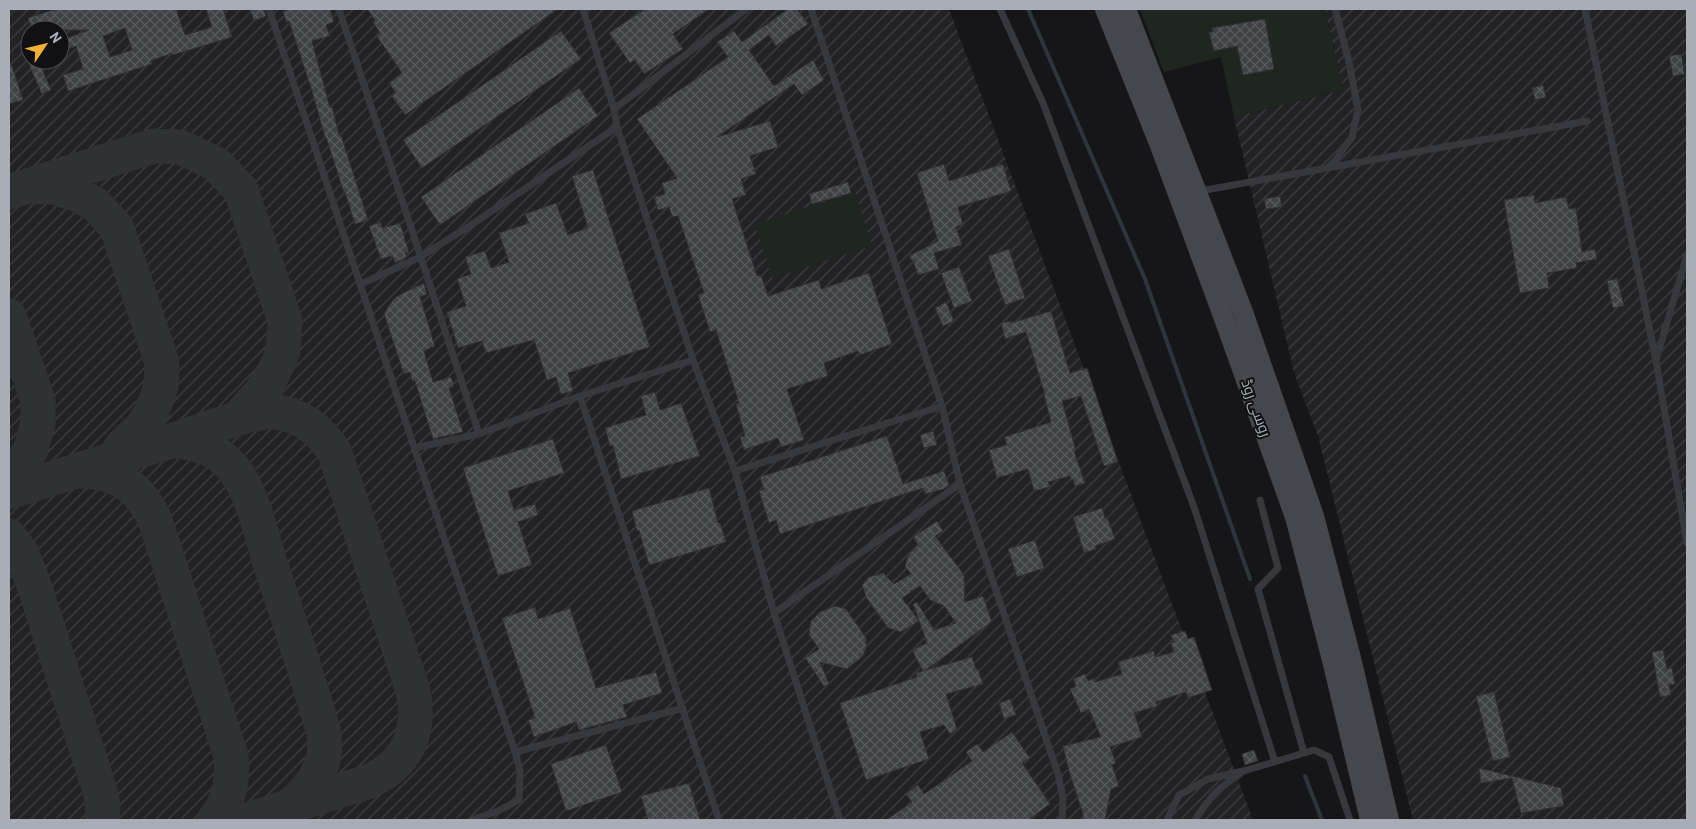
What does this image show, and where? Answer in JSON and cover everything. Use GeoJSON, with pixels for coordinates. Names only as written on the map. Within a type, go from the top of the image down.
{"type":"FeatureCollection","features":[{"type":"Feature","properties":{"kind":"main road","name":"روسی روڈ"},"geometry":{"type":"LineString","coordinates":[[1105,9],[1159,143],[1295,517],[1370,820]]}},
{"type":"Feature","properties":{"kind":"main road","name":"روسی روڈ"},"geometry":{"type":"LineString","coordinates":[[1126,9],[1242,309],[1314,516],[1351,658],[1389,820]]}},
{"type":"Feature","properties":{"kind":"lane"},"geometry":{"type":"LineString","coordinates":[[269,9],[520,771],[519,800],[498,811],[472,820]]}},
{"type":"Feature","properties":{"kind":"lane"},"geometry":{"type":"LineString","coordinates":[[339,9],[478,434]]}},
{"type":"Feature","properties":{"kind":"lane"},"geometry":{"type":"LineString","coordinates":[[584,9],[614,109],[617,127],[692,360],[735,471],[774,614],[840,820]]}},
{"type":"Feature","properties":{"kind":"lane"},"geometry":{"type":"LineString","coordinates":[[614,109],[746,9]]}},
{"type":"Feature","properties":{"kind":"lane"},"geometry":{"type":"LineString","coordinates":[[811,9],[942,406],[960,484],[1058,774],[1063,799],[1062,820]]}},
{"type":"Feature","properties":{"kind":"lane"},"geometry":{"type":"LineString","coordinates":[[1000,9],[1043,104],[1194,506],[1275,762]]}},
{"type":"Feature","properties":{"kind":"lane"},"geometry":{"type":"LineString","coordinates":[[1326,168],[1334,162],[1352,137],[1358,110],[1349,62],[1335,9]]}},
{"type":"Feature","properties":{"kind":"lane"},"geometry":{"type":"LineString","coordinates":[[1585,9],[1656,361],[1687,543]]}},
{"type":"Feature","properties":{"kind":"lane"},"geometry":{"type":"LineString","coordinates":[[1197,192],[1587,120]]}},
{"type":"Feature","properties":{"kind":"lane"},"geometry":{"type":"LineString","coordinates":[[361,284],[420,256],[471,225],[617,127]]}},
{"type":"Feature","properties":{"kind":"lane"},"geometry":{"type":"LineString","coordinates":[[1656,361],[1687,255]]}},
{"type":"Feature","properties":{"kind":"lane"},"geometry":{"type":"LineString","coordinates":[[415,448],[478,434],[580,396],[692,360]]}},
{"type":"Feature","properties":{"kind":"lane"},"geometry":{"type":"LineString","coordinates":[[580,396],[719,820]]}},
{"type":"Feature","properties":{"kind":"lane"},"geometry":{"type":"LineString","coordinates":[[735,471],[942,406]]}},
{"type":"Feature","properties":{"kind":"lane"},"geometry":{"type":"LineString","coordinates":[[774,614],[960,484]]}},
{"type":"Feature","properties":{"kind":"lane"},"geometry":{"type":"LineString","coordinates":[[1260,500],[1278,568],[1258,589],[1304,753]]}},
{"type":"Feature","properties":{"kind":"lane"},"geometry":{"type":"LineString","coordinates":[[515,752],[683,708]]}},
{"type":"Feature","properties":{"kind":"lane"},"geometry":{"type":"LineString","coordinates":[[1167,820],[1179,795],[1208,779],[1247,770],[1314,750],[1329,758],[1350,820]]}},
{"type":"Feature","properties":{"kind":"lane"},"geometry":{"type":"LineString","coordinates":[[1195,820],[1209,798],[1227,782],[1247,770]]}},
{"type":"Feature","properties":{"kind":"shaded area"},"geometry":{"type":"Polygon","coordinates":[[[9,9],[949,9],[1253,820],[9,820],[9,9]]]}},
{"type":"Feature","properties":{"kind":"shaded area"},"geometry":{"type":"Polygon","coordinates":[[[1140,9],[1325,9],[1343,90],[1234,117],[1221,57],[1164,72],[1140,9]]]}},
{"type":"Feature","properties":{"kind":"shaded area"},"geometry":{"type":"Polygon","coordinates":[[[1325,9],[1687,9],[1687,820],[1413,820],[1318,436],[1294,373],[1234,117],[1343,90],[1325,9]]]}},
{"type":"Feature","properties":{"kind":"shaded area"},"geometry":{"type":"Polygon","coordinates":[[[855,192],[872,246],[772,278],[755,224],[855,192]]]}},
{"type":"Feature","properties":{"kind":"building"},"geometry":{"type":"Polygon","coordinates":[[[55,9],[176,9],[185,35],[212,27],[206,9],[223,9],[232,37],[173,55],[173,53],[150,61],[152,64],[68,91],[63,75],[83,69],[76,46],[70,48],[70,37],[89,30],[70,30],[70,20],[29,20],[28,18],[55,9]],[[125,28],[103,36],[110,57],[132,50],[125,28]]]}},
{"type":"Feature","properties":{"kind":"building"},"geometry":{"type":"Polygon","coordinates":[[[250,9],[264,9],[266,16],[254,21],[250,9]]]}},
{"type":"Feature","properties":{"kind":"building"},"geometry":{"type":"Polygon","coordinates":[[[292,9],[330,9],[334,22],[326,25],[330,36],[312,41],[330,108],[332,107],[339,135],[341,135],[368,220],[355,224],[325,137],[289,21],[286,22],[283,11],[292,9]]]}},
{"type":"Feature","properties":{"kind":"building"},"geometry":{"type":"Polygon","coordinates":[[[367,9],[558,9],[405,115],[392,96],[396,93],[389,83],[402,73],[376,35],[380,33],[373,22],[375,20],[367,9]]]}},
{"type":"Feature","properties":{"kind":"building"},"geometry":{"type":"Polygon","coordinates":[[[645,9],[709,9],[673,34],[683,49],[644,74],[635,60],[630,63],[609,33],[645,9]]]}},
{"type":"Feature","properties":{"kind":"building"},"geometry":{"type":"Polygon","coordinates":[[[788,9],[797,9],[808,24],[776,46],[769,35],[749,50],[774,86],[813,60],[824,80],[802,95],[794,84],[717,137],[770,121],[778,147],[750,156],[756,174],[741,179],[746,195],[732,199],[757,276],[761,275],[768,296],[819,280],[821,289],[869,273],[892,344],[860,355],[858,351],[824,363],[828,376],[787,389],[804,440],[781,447],[778,438],[744,450],[740,437],[745,436],[736,404],[739,403],[716,330],[710,332],[698,295],[704,293],[678,216],[672,217],[669,207],[658,210],[654,197],[665,194],[662,183],[677,178],[637,119],[728,57],[717,42],[734,31],[742,42],[788,9]]]}},
{"type":"Feature","properties":{"kind":"building"},"geometry":{"type":"Polygon","coordinates":[[[1265,19],[1274,69],[1243,75],[1237,46],[1214,51],[1209,32],[1213,32],[1212,28],[1265,19]]]}},
{"type":"Feature","properties":{"kind":"building"},"geometry":{"type":"Polygon","coordinates":[[[561,31],[581,59],[422,168],[403,140],[561,31]]]}},
{"type":"Feature","properties":{"kind":"building"},"geometry":{"type":"Polygon","coordinates":[[[1681,54],[1685,74],[1673,76],[1669,56],[1681,54]]]}},
{"type":"Feature","properties":{"kind":"building"},"geometry":{"type":"Polygon","coordinates":[[[11,63],[23,100],[9,104],[9,64],[11,63]]]}},
{"type":"Feature","properties":{"kind":"building"},"geometry":{"type":"Polygon","coordinates":[[[31,70],[42,70],[51,90],[42,94],[31,70]]]}},
{"type":"Feature","properties":{"kind":"building"},"geometry":{"type":"Polygon","coordinates":[[[1543,85],[1546,97],[1535,100],[1532,88],[1543,85]]]}},
{"type":"Feature","properties":{"kind":"building"},"geometry":{"type":"Polygon","coordinates":[[[579,88],[598,116],[440,225],[421,197],[579,88]]]}},
{"type":"Feature","properties":{"kind":"building"},"geometry":{"type":"Polygon","coordinates":[[[944,164],[949,181],[1003,164],[1011,191],[958,207],[963,225],[956,227],[962,245],[934,253],[939,269],[918,275],[914,263],[909,256],[938,241],[917,173],[944,164]]]}},
{"type":"Feature","properties":{"kind":"building"},"geometry":{"type":"Polygon","coordinates":[[[593,170],[650,347],[568,373],[573,391],[561,394],[556,377],[547,380],[534,340],[486,353],[482,341],[458,348],[447,312],[466,306],[457,279],[471,274],[465,257],[485,251],[491,268],[509,262],[499,233],[529,223],[525,214],[556,203],[568,235],[588,228],[572,176],[593,170]]]}},
{"type":"Feature","properties":{"kind":"building"},"geometry":{"type":"Polygon","coordinates":[[[848,182],[851,193],[812,204],[809,194],[848,182]]]}},
{"type":"Feature","properties":{"kind":"building"},"geometry":{"type":"Polygon","coordinates":[[[1534,195],[1535,203],[1566,197],[1569,209],[1576,208],[1582,252],[1595,249],[1597,259],[1576,263],[1577,268],[1547,273],[1549,288],[1520,293],[1504,200],[1534,195]]]}},
{"type":"Feature","properties":{"kind":"building"},"geometry":{"type":"Polygon","coordinates":[[[1280,196],[1282,207],[1266,209],[1264,199],[1280,196]]]}},
{"type":"Feature","properties":{"kind":"building"},"geometry":{"type":"Polygon","coordinates":[[[381,222],[382,228],[400,223],[409,252],[405,253],[407,257],[395,263],[391,256],[381,259],[369,226],[381,222]]]}},
{"type":"Feature","properties":{"kind":"building"},"geometry":{"type":"Polygon","coordinates":[[[1009,249],[1025,298],[1005,305],[988,256],[1009,249]]]}},
{"type":"Feature","properties":{"kind":"building"},"geometry":{"type":"Polygon","coordinates":[[[959,267],[972,301],[954,308],[941,273],[959,267]]]}},
{"type":"Feature","properties":{"kind":"building"},"geometry":{"type":"Polygon","coordinates":[[[1617,278],[1624,306],[1613,308],[1607,281],[1617,278]]]}},
{"type":"Feature","properties":{"kind":"building"},"geometry":{"type":"Polygon","coordinates":[[[424,283],[427,294],[420,297],[435,346],[424,351],[433,382],[451,377],[454,386],[449,388],[463,432],[433,439],[415,381],[412,381],[410,372],[404,374],[384,314],[395,298],[424,283]]]}},
{"type":"Feature","properties":{"kind":"building"},"geometry":{"type":"Polygon","coordinates":[[[946,302],[954,321],[943,326],[935,308],[946,302]]]}},
{"type":"Feature","properties":{"kind":"building"},"geometry":{"type":"Polygon","coordinates":[[[1051,311],[1070,373],[1087,368],[1118,462],[1104,466],[1081,396],[1062,401],[1076,451],[1074,451],[1085,483],[1075,486],[1070,476],[1048,482],[1050,487],[1034,491],[1028,469],[997,478],[989,450],[1007,445],[1004,437],[1051,422],[1026,332],[1005,339],[1001,323],[1011,321],[1011,323],[1051,311]]]}},
{"type":"Feature","properties":{"kind":"building"},"geometry":{"type":"Polygon","coordinates":[[[655,392],[660,410],[681,403],[700,456],[621,479],[613,445],[610,446],[605,428],[646,415],[641,396],[655,392]]]}},
{"type":"Feature","properties":{"kind":"building"},"geometry":{"type":"Polygon","coordinates":[[[933,431],[937,445],[924,448],[920,435],[933,431]]]}},
{"type":"Feature","properties":{"kind":"building"},"geometry":{"type":"Polygon","coordinates":[[[887,436],[903,484],[944,471],[949,485],[944,489],[925,494],[923,488],[780,534],[776,520],[769,523],[759,491],[764,489],[760,477],[887,436]]]}},
{"type":"Feature","properties":{"kind":"building"},"geometry":{"type":"Polygon","coordinates":[[[553,439],[564,473],[508,491],[514,510],[535,504],[538,515],[518,522],[532,565],[498,576],[463,468],[553,439]]]}},
{"type":"Feature","properties":{"kind":"building"},"geometry":{"type":"Polygon","coordinates":[[[709,488],[718,523],[720,523],[726,542],[649,565],[632,511],[709,488]]]}},
{"type":"Feature","properties":{"kind":"building"},"geometry":{"type":"Polygon","coordinates":[[[1102,508],[1115,539],[1095,546],[1096,549],[1084,553],[1073,517],[1102,508]]]}},
{"type":"Feature","properties":{"kind":"building"},"geometry":{"type":"Polygon","coordinates":[[[937,521],[943,531],[935,536],[964,575],[965,602],[983,596],[991,622],[926,670],[972,657],[983,684],[946,694],[957,729],[950,734],[944,725],[920,732],[929,759],[866,780],[840,703],[917,677],[916,673],[923,671],[912,650],[927,643],[913,604],[917,602],[934,630],[956,623],[944,606],[930,600],[920,586],[912,591],[910,590],[911,592],[902,598],[919,621],[901,632],[888,628],[866,597],[862,585],[869,577],[883,573],[894,584],[911,574],[905,566],[909,554],[918,545],[913,537],[937,521]]]}},
{"type":"Feature","properties":{"kind":"building"},"geometry":{"type":"Polygon","coordinates":[[[1035,540],[1044,568],[1017,577],[1008,549],[1035,540]]]}},
{"type":"Feature","properties":{"kind":"building"},"geometry":{"type":"Polygon","coordinates":[[[835,606],[846,609],[866,638],[866,648],[863,656],[847,669],[820,662],[829,684],[824,686],[805,658],[819,649],[809,635],[811,621],[820,612],[835,606]]]}},
{"type":"Feature","properties":{"kind":"building"},"geometry":{"type":"Polygon","coordinates":[[[535,607],[538,619],[570,608],[596,688],[656,672],[662,693],[623,705],[627,717],[579,730],[576,722],[534,737],[528,720],[535,718],[502,618],[535,607]]]}},
{"type":"Feature","properties":{"kind":"building"},"geometry":{"type":"Polygon","coordinates":[[[1185,631],[1188,639],[1194,637],[1212,690],[1188,698],[1186,692],[1156,702],[1157,706],[1134,713],[1142,737],[1110,747],[1116,763],[1112,765],[1119,786],[1111,789],[1105,820],[1083,820],[1083,814],[1063,746],[1101,737],[1089,709],[1081,713],[1070,689],[1076,686],[1073,679],[1085,674],[1088,681],[1094,678],[1095,682],[1122,674],[1118,662],[1154,651],[1155,657],[1174,652],[1171,643],[1174,642],[1171,635],[1185,631]]]}},
{"type":"Feature","properties":{"kind":"building"},"geometry":{"type":"Polygon","coordinates":[[[1663,650],[1667,669],[1672,668],[1675,684],[1669,685],[1671,695],[1660,697],[1652,652],[1663,650]]]}},
{"type":"Feature","properties":{"kind":"building"},"geometry":{"type":"Polygon","coordinates":[[[1494,692],[1510,757],[1493,761],[1476,696],[1494,692]]]}},
{"type":"Feature","properties":{"kind":"building"},"geometry":{"type":"Polygon","coordinates":[[[1010,699],[1016,715],[1004,719],[999,703],[1010,699]]]}},
{"type":"Feature","properties":{"kind":"building"},"geometry":{"type":"Polygon","coordinates":[[[1012,732],[1030,758],[1022,763],[1050,804],[1028,820],[886,820],[912,802],[906,794],[918,785],[924,794],[972,761],[966,752],[977,744],[983,752],[1012,732]]]}},
{"type":"Feature","properties":{"kind":"building"},"geometry":{"type":"Polygon","coordinates":[[[606,745],[622,792],[566,811],[551,764],[606,745]]]}},
{"type":"Feature","properties":{"kind":"building"},"geometry":{"type":"Polygon","coordinates":[[[1254,750],[1258,761],[1245,765],[1242,754],[1254,750]]]}},
{"type":"Feature","properties":{"kind":"building"},"geometry":{"type":"Polygon","coordinates":[[[1479,768],[1561,788],[1564,806],[1521,813],[1512,778],[1481,783],[1479,768]]]}},
{"type":"Feature","properties":{"kind":"building"},"geometry":{"type":"Polygon","coordinates":[[[689,783],[700,820],[648,820],[641,796],[689,783]]]}},
{"type":"Feature","properties":{"kind":"waterway"},"geometry":{"type":"LineString","coordinates":[[1028,9],[1145,279],[1250,579]]}},
{"type":"Feature","properties":{"kind":"waterway"},"geometry":{"type":"LineString","coordinates":[[1305,776],[1322,820]]}},
{"type":"Feature","properties":{"kind":"taxiway"},"geometry":{"type":"LineString","coordinates":[[9,192],[153,146],[180,147],[216,164],[241,190],[285,321],[283,352],[272,376],[262,391],[238,418],[9,492]]}},
{"type":"Feature","properties":{"kind":"taxiway"},"geometry":{"type":"LineString","coordinates":[[32,187],[55,187],[78,195],[96,205],[117,228],[162,363],[161,386],[152,412],[140,429],[123,445],[114,458]]}},
{"type":"Feature","properties":{"kind":"taxiway"},"geometry":{"type":"LineString","coordinates":[[9,316],[38,401],[38,423],[31,449],[9,478]]}},
{"type":"Feature","properties":{"kind":"taxiway"},"geometry":{"type":"LineString","coordinates":[[238,418],[265,412],[286,414],[306,422],[322,436],[335,453],[413,691],[415,706],[415,720],[409,745],[394,765],[383,774],[370,781],[247,820]]}},
{"type":"Feature","properties":{"kind":"taxiway"},"geometry":{"type":"LineString","coordinates":[[171,441],[190,443],[207,448],[229,464],[247,490],[256,514],[324,736],[324,756],[319,771],[306,791],[288,807]]}},
{"type":"Feature","properties":{"kind":"taxiway"},"geometry":{"type":"LineString","coordinates":[[78,471],[104,474],[125,482],[141,498],[155,520],[231,756],[231,782],[227,798],[214,820]]}},
{"type":"Feature","properties":{"kind":"taxiway"},"geometry":{"type":"LineString","coordinates":[[9,536],[21,552],[34,585],[100,791],[103,806],[102,820]]}}]}
